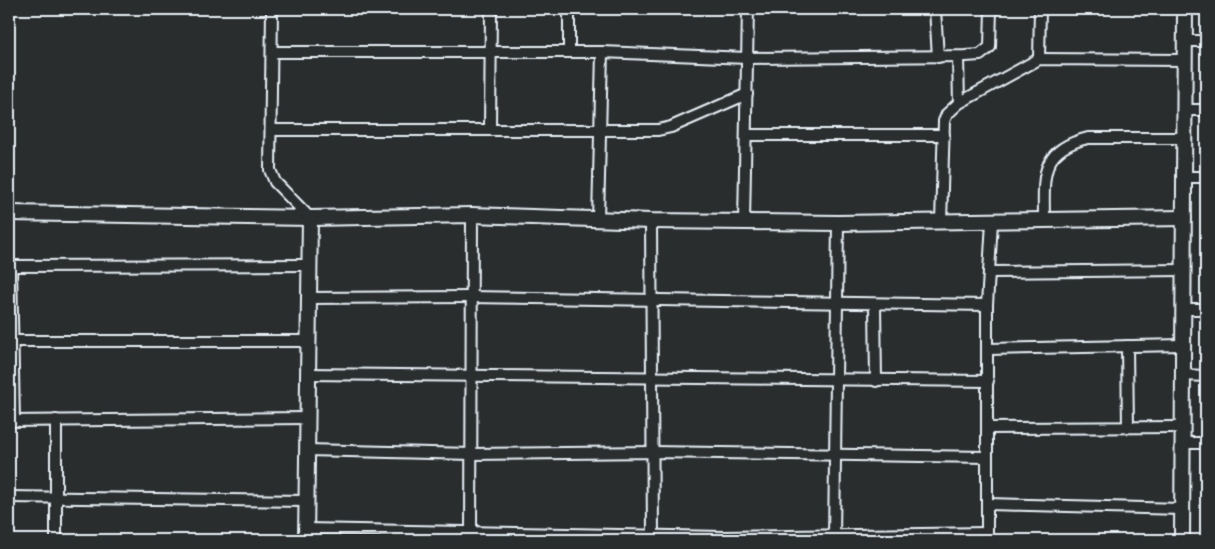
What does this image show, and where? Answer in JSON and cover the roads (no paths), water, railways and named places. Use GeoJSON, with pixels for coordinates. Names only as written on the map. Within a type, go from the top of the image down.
{"type":"FeatureCollection","features":[{"type":"Feature","properties":{"kind":"street"},"geometry":{"type":"LineString","coordinates":[[272,9],[273,52],[270,170],[275,182],[310,218],[307,265],[306,535],[569,537],[653,534],[724,539],[987,537],[987,305],[992,222]]}},
{"type":"Feature","properties":{"kind":"street"},"geometry":{"type":"LineString","coordinates":[[490,129],[491,9]]}},
{"type":"Feature","properties":{"kind":"street"},"geometry":{"type":"LineString","coordinates":[[569,52],[570,9]]}},
{"type":"Feature","properties":{"kind":"street"},"geometry":{"type":"LineString","coordinates":[[744,222],[748,9]]}},
{"type":"Feature","properties":{"kind":"street"},"geometry":{"type":"LineString","coordinates":[[935,9],[938,57]]}},
{"type":"Feature","properties":{"kind":"street"},"geometry":{"type":"LineString","coordinates":[[273,52],[602,52],[747,58],[980,55],[990,46],[991,9]]}},
{"type":"Feature","properties":{"kind":"street"},"geometry":{"type":"LineString","coordinates":[[1039,59],[1040,9]]}},
{"type":"Feature","properties":{"kind":"street"},"geometry":{"type":"LineString","coordinates":[[1182,540],[1185,9]]}},
{"type":"Feature","properties":{"kind":"street"},"geometry":{"type":"LineString","coordinates":[[1185,42],[1206,41]]}},
{"type":"Feature","properties":{"kind":"street"},"geometry":{"type":"LineString","coordinates":[[598,219],[602,52]]}},
{"type":"Feature","properties":{"kind":"street"},"geometry":{"type":"LineString","coordinates":[[958,56],[958,103]]}},
{"type":"Feature","properties":{"kind":"street"},"geometry":{"type":"LineString","coordinates":[[941,222],[944,135],[947,114],[958,103],[1039,59],[1184,60]]}},
{"type":"Feature","properties":{"kind":"street"},"geometry":{"type":"LineString","coordinates":[[271,130],[658,130],[671,128],[747,94]]}},
{"type":"Feature","properties":{"kind":"street"},"geometry":{"type":"LineString","coordinates":[[1184,110],[1206,110]]}},
{"type":"Feature","properties":{"kind":"street"},"geometry":{"type":"LineString","coordinates":[[746,135],[944,135]]}},
{"type":"Feature","properties":{"kind":"street"},"geometry":{"type":"LineString","coordinates":[[1044,221],[1044,171],[1059,150],[1075,141],[1088,138],[1184,138]]}},
{"type":"Feature","properties":{"kind":"street"},"geometry":{"type":"LineString","coordinates":[[1184,177],[1206,178]]}},
{"type":"Feature","properties":{"kind":"street"},"geometry":{"type":"LineString","coordinates":[[9,213],[310,218],[472,215],[744,222],[992,222],[1184,218]]}},
{"type":"Feature","properties":{"kind":"street"},"geometry":{"type":"LineString","coordinates":[[471,537],[472,215]]}},
{"type":"Feature","properties":{"kind":"street"},"geometry":{"type":"LineString","coordinates":[[650,221],[653,534]]}},
{"type":"Feature","properties":{"kind":"street"},"geometry":{"type":"LineString","coordinates":[[834,537],[838,222]]}},
{"type":"Feature","properties":{"kind":"street"},"geometry":{"type":"LineString","coordinates":[[306,418],[11,421],[14,341],[10,266],[307,265]]}},
{"type":"Feature","properties":{"kind":"street"},"geometry":{"type":"LineString","coordinates":[[989,272],[1184,270]]}},
{"type":"Feature","properties":{"kind":"street"},"geometry":{"type":"LineString","coordinates":[[307,298],[471,298],[651,302],[987,305]]}},
{"type":"Feature","properties":{"kind":"street"},"geometry":{"type":"LineString","coordinates":[[875,304],[876,381]]}},
{"type":"Feature","properties":{"kind":"street"},"geometry":{"type":"LineString","coordinates":[[1183,309],[1206,309]]}},
{"type":"Feature","properties":{"kind":"street"},"geometry":{"type":"LineString","coordinates":[[14,341],[307,341]]}},
{"type":"Feature","properties":{"kind":"street"},"geometry":{"type":"LineString","coordinates":[[988,349],[1182,345]]}},
{"type":"Feature","properties":{"kind":"street"},"geometry":{"type":"LineString","coordinates":[[1128,346],[1128,427]]}},
{"type":"Feature","properties":{"kind":"street"},"geometry":{"type":"LineString","coordinates":[[307,374],[836,381],[988,381]]}},
{"type":"Feature","properties":{"kind":"street"},"geometry":{"type":"LineString","coordinates":[[1183,375],[1206,376]]}},
{"type":"Feature","properties":{"kind":"street"},"geometry":{"type":"LineString","coordinates":[[56,420],[56,540]]}},
{"type":"Feature","properties":{"kind":"street"},"geometry":{"type":"LineString","coordinates":[[987,428],[1184,427]]}},
{"type":"Feature","properties":{"kind":"street"},"geometry":{"type":"LineString","coordinates":[[1184,443],[1206,443]]}},
{"type":"Feature","properties":{"kind":"street"},"geometry":{"type":"LineString","coordinates":[[306,450],[472,454],[652,452],[987,458]]}},
{"type":"Feature","properties":{"kind":"street"},"geometry":{"type":"LineString","coordinates":[[9,498],[306,501]]}},
{"type":"Feature","properties":{"kind":"street"},"geometry":{"type":"LineString","coordinates":[[988,504],[1182,509]]}}]}
